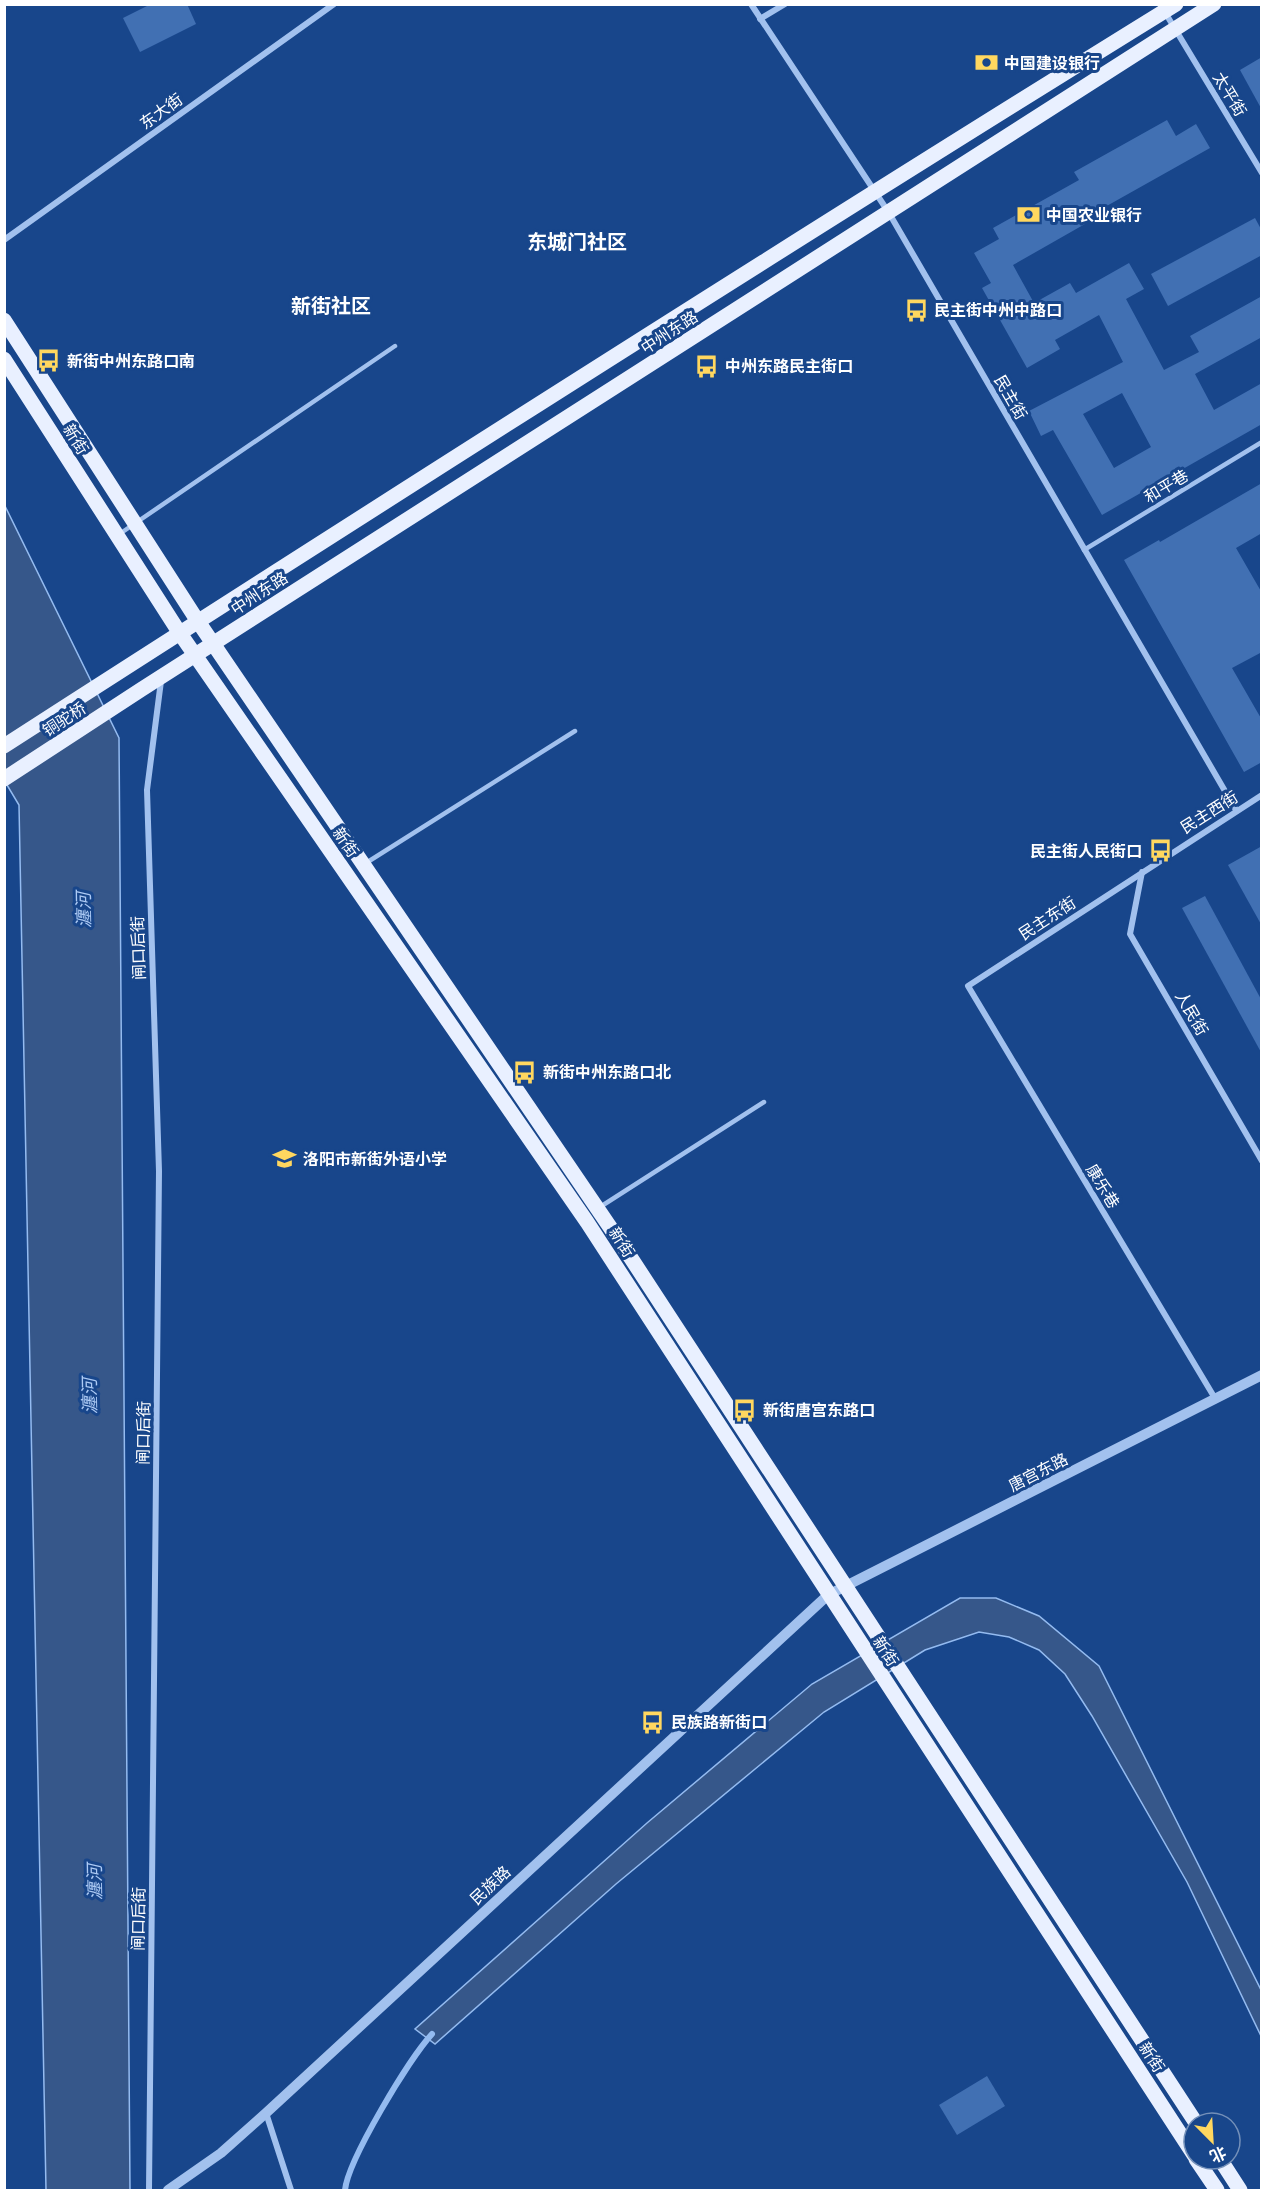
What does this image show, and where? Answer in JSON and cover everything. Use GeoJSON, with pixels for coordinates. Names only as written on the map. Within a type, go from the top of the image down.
{"type":"FeatureCollection","features":[{"type":"Feature","properties":{"kind":"main road","name":"中州东路"},"geometry":{"type":"LineString","coordinates":[[142,688],[1214,4]]}},
{"type":"Feature","properties":{"kind":"main road","name":"中州东路"},"geometry":{"type":"LineString","coordinates":[[126,668],[197,620],[1167,7]]}},
{"type":"Feature","properties":{"kind":"main road","name":"新街"},"geometry":{"type":"LineString","coordinates":[[4,320],[197,620],[598,1209],[1188,2111]]}},
{"type":"Feature","properties":{"kind":"main road","name":"新街"},"geometry":{"type":"LineString","coordinates":[[4,359],[179,632],[587,1222],[1182,2137]]}},
{"type":"Feature","properties":{"kind":"main road","name":"铜驼桥"},"geometry":{"type":"LineString","coordinates":[[4,747],[126,668]]}},
{"type":"Feature","properties":{"kind":"main road","name":"铜驼桥"},"geometry":{"type":"LineString","coordinates":[[4,779],[142,688]]}},
{"type":"Feature","properties":{"kind":"main road","name":"新街"},"geometry":{"type":"LineString","coordinates":[[1204,2171],[1217,2190]]}},
{"type":"Feature","properties":{"kind":"main road"},"geometry":{"type":"LineString","coordinates":[[1228,2171],[1240,2190]]}},
{"type":"Feature","properties":{"kind":"street","name":"东大街"},"geometry":{"type":"LineString","coordinates":[[4,240],[334,4]]}},
{"type":"Feature","properties":{"kind":"street","name":"民主街"},"geometry":{"type":"LineString","coordinates":[[751,4],[889,213],[1236,810]]}},
{"type":"Feature","properties":{"kind":"street"},"geometry":{"type":"LineString","coordinates":[[760,19],[785,4]]}},
{"type":"Feature","properties":{"kind":"street","name":"太平街"},"geometry":{"type":"LineString","coordinates":[[1167,7],[1175,28],[1262,173]]}},
{"type":"Feature","properties":{"kind":"street","name":"闸口后街"},"geometry":{"type":"LineString","coordinates":[[149,2190],[159,1171],[147,790],[161,677]]}},
{"type":"Feature","properties":{"kind":"street","name":"民主西街"},"geometry":{"type":"LineString","coordinates":[[1142,872],[1262,795]]}},
{"type":"Feature","properties":{"kind":"street","name":"民主东街"},"geometry":{"type":"LineString","coordinates":[[968,986],[1142,872]]}},
{"type":"Feature","properties":{"kind":"street","name":"人民街"},"geometry":{"type":"LineString","coordinates":[[1142,872],[1130,934],[1262,1161]]}},
{"type":"Feature","properties":{"kind":"street","name":"康乐巷"},"geometry":{"type":"LineString","coordinates":[[968,986],[1216,1400]]}},
{"type":"Feature","properties":{"kind":"street","name":"唐宫东路"},"geometry":{"type":"LineString","coordinates":[[828,1595],[1262,1375]]}},
{"type":"Feature","properties":{"kind":"street","name":"民族路"},"geometry":{"type":"LineString","coordinates":[[168,2190],[221,2153],[266,2113],[828,1595]]}},
{"type":"Feature","properties":{"kind":"street"},"geometry":{"type":"LineString","coordinates":[[266,2113],[291,2190]]}},
{"type":"Feature","properties":{"kind":"lane"},"geometry":{"type":"LineString","coordinates":[[116,536],[395,346]]}},
{"type":"Feature","properties":{"kind":"lane","name":"和平巷"},"geometry":{"type":"LineString","coordinates":[[1084,550],[1262,442]]}},
{"type":"Feature","properties":{"kind":"lane"},"geometry":{"type":"LineString","coordinates":[[364,864],[575,731]]}},
{"type":"Feature","properties":{"kind":"lane"},"geometry":{"type":"LineString","coordinates":[[598,1209],[764,1102]]}},
{"type":"Feature","properties":{"kind":"water","name":"瀍河"},"geometry":{"type":"Polygon","coordinates":[[[4,504],[119,738],[130,2190],[46,2190],[19,805],[4,780],[4,504]]]}},
{"type":"Feature","properties":{"kind":"water"},"geometry":{"type":"Polygon","coordinates":[[[960,1598],[996,1598],[1039,1616],[1099,1666],[1262,1992],[1261,2036],[1187,1882],[1092,1716],[1065,1674],[1039,1650],[1009,1637],[979,1632],[925,1650],[824,1712],[616,1884],[435,2044],[415,2029],[647,1823],[812,1684],[960,1598]]]}},
{"type":"Feature","properties":{"kind":"building"},"geometry":{"type":"Polygon","coordinates":[[[151,4],[187,4],[196,24],[140,52],[123,18],[151,4]]]}},
{"type":"Feature","properties":{"kind":"building"},"geometry":{"type":"Polygon","coordinates":[[[1262,57],[1262,110],[1240,70],[1262,57]]]}},
{"type":"Feature","properties":{"kind":"building"},"geometry":{"type":"Polygon","coordinates":[[[1167,120],[1176,136],[1196,124],[1210,148],[1096,212],[1099,216],[1013,265],[1034,303],[1070,283],[1076,293],[1129,263],[1144,289],[1126,299],[1164,370],[1199,352],[1190,336],[1262,296],[1262,337],[1195,374],[1214,410],[1262,383],[1262,424],[1102,515],[1053,430],[1041,436],[1029,411],[1123,362],[1099,315],[1055,340],[1060,349],[1027,368],[982,288],[991,283],[974,253],[999,239],[993,228],[1079,180],[1074,172],[1167,120]],[[1122,393],[1083,414],[1114,468],[1151,447],[1122,393]]]}},
{"type":"Feature","properties":{"kind":"building"},"geometry":{"type":"Polygon","coordinates":[[[1255,218],[1262,231],[1262,255],[1168,306],[1151,274],[1255,218]]]}},
{"type":"Feature","properties":{"kind":"building"},"geometry":{"type":"Polygon","coordinates":[[[1262,483],[1262,533],[1236,548],[1262,593],[1262,652],[1232,668],[1262,720],[1262,762],[1244,772],[1124,560],[1159,540],[1160,542],[1262,483]]]}},
{"type":"Feature","properties":{"kind":"building"},"geometry":{"type":"Polygon","coordinates":[[[1262,846],[1262,926],[1228,865],[1262,846]]]}},
{"type":"Feature","properties":{"kind":"building"},"geometry":{"type":"Polygon","coordinates":[[[1205,896],[1262,1001],[1262,1054],[1182,908],[1205,896]]]}},
{"type":"Feature","properties":{"kind":"building"},"geometry":{"type":"Polygon","coordinates":[[[987,2076],[1005,2106],[957,2135],[939,2105],[987,2076]]]}},
{"type":"Feature","properties":{"kind":"waterway"},"geometry":{"type":"LineString","coordinates":[[345,2190],[357,2156],[381,2110],[409,2065],[432,2034]]}},
{"type":"Feature","properties":{"kind":"place","name":"中国建设银行"},"geometry":{"type":"Point","coordinates":[986,63]}},
{"type":"Feature","properties":{"kind":"place","name":"中国农业银行"},"geometry":{"type":"Point","coordinates":[1028,215]}},
{"type":"Feature","properties":{"kind":"place","name":"民主街中州中路口"},"geometry":{"type":"Point","coordinates":[916,310]}},
{"type":"Feature","properties":{"kind":"place","name":"新街中州东路口南"},"geometry":{"type":"Point","coordinates":[49,361]}},
{"type":"Feature","properties":{"kind":"place","name":"中州东路民主街口"},"geometry":{"type":"Point","coordinates":[707,366]}},
{"type":"Feature","properties":{"kind":"place","name":"民主街人民街口"},"geometry":{"type":"Point","coordinates":[1160,851]}},
{"type":"Feature","properties":{"kind":"place","name":"新街中州东路口北"},"geometry":{"type":"Point","coordinates":[525,1072]}},
{"type":"Feature","properties":{"kind":"place","name":"洛阳市新街外语小学"},"geometry":{"type":"Point","coordinates":[285,1159]}},
{"type":"Feature","properties":{"kind":"place","name":"新街唐宫东路口"},"geometry":{"type":"Point","coordinates":[745,1410]}},
{"type":"Feature","properties":{"kind":"place","name":"民族路新街口"},"geometry":{"type":"Point","coordinates":[653,1722]}},
{"type":"Feature","properties":{"kind":"district","name":"东城门社区"},"geometry":{"type":"Point","coordinates":[577,241]}},
{"type":"Feature","properties":{"kind":"district","name":"新街社区"},"geometry":{"type":"Point","coordinates":[331,305]}}]}
